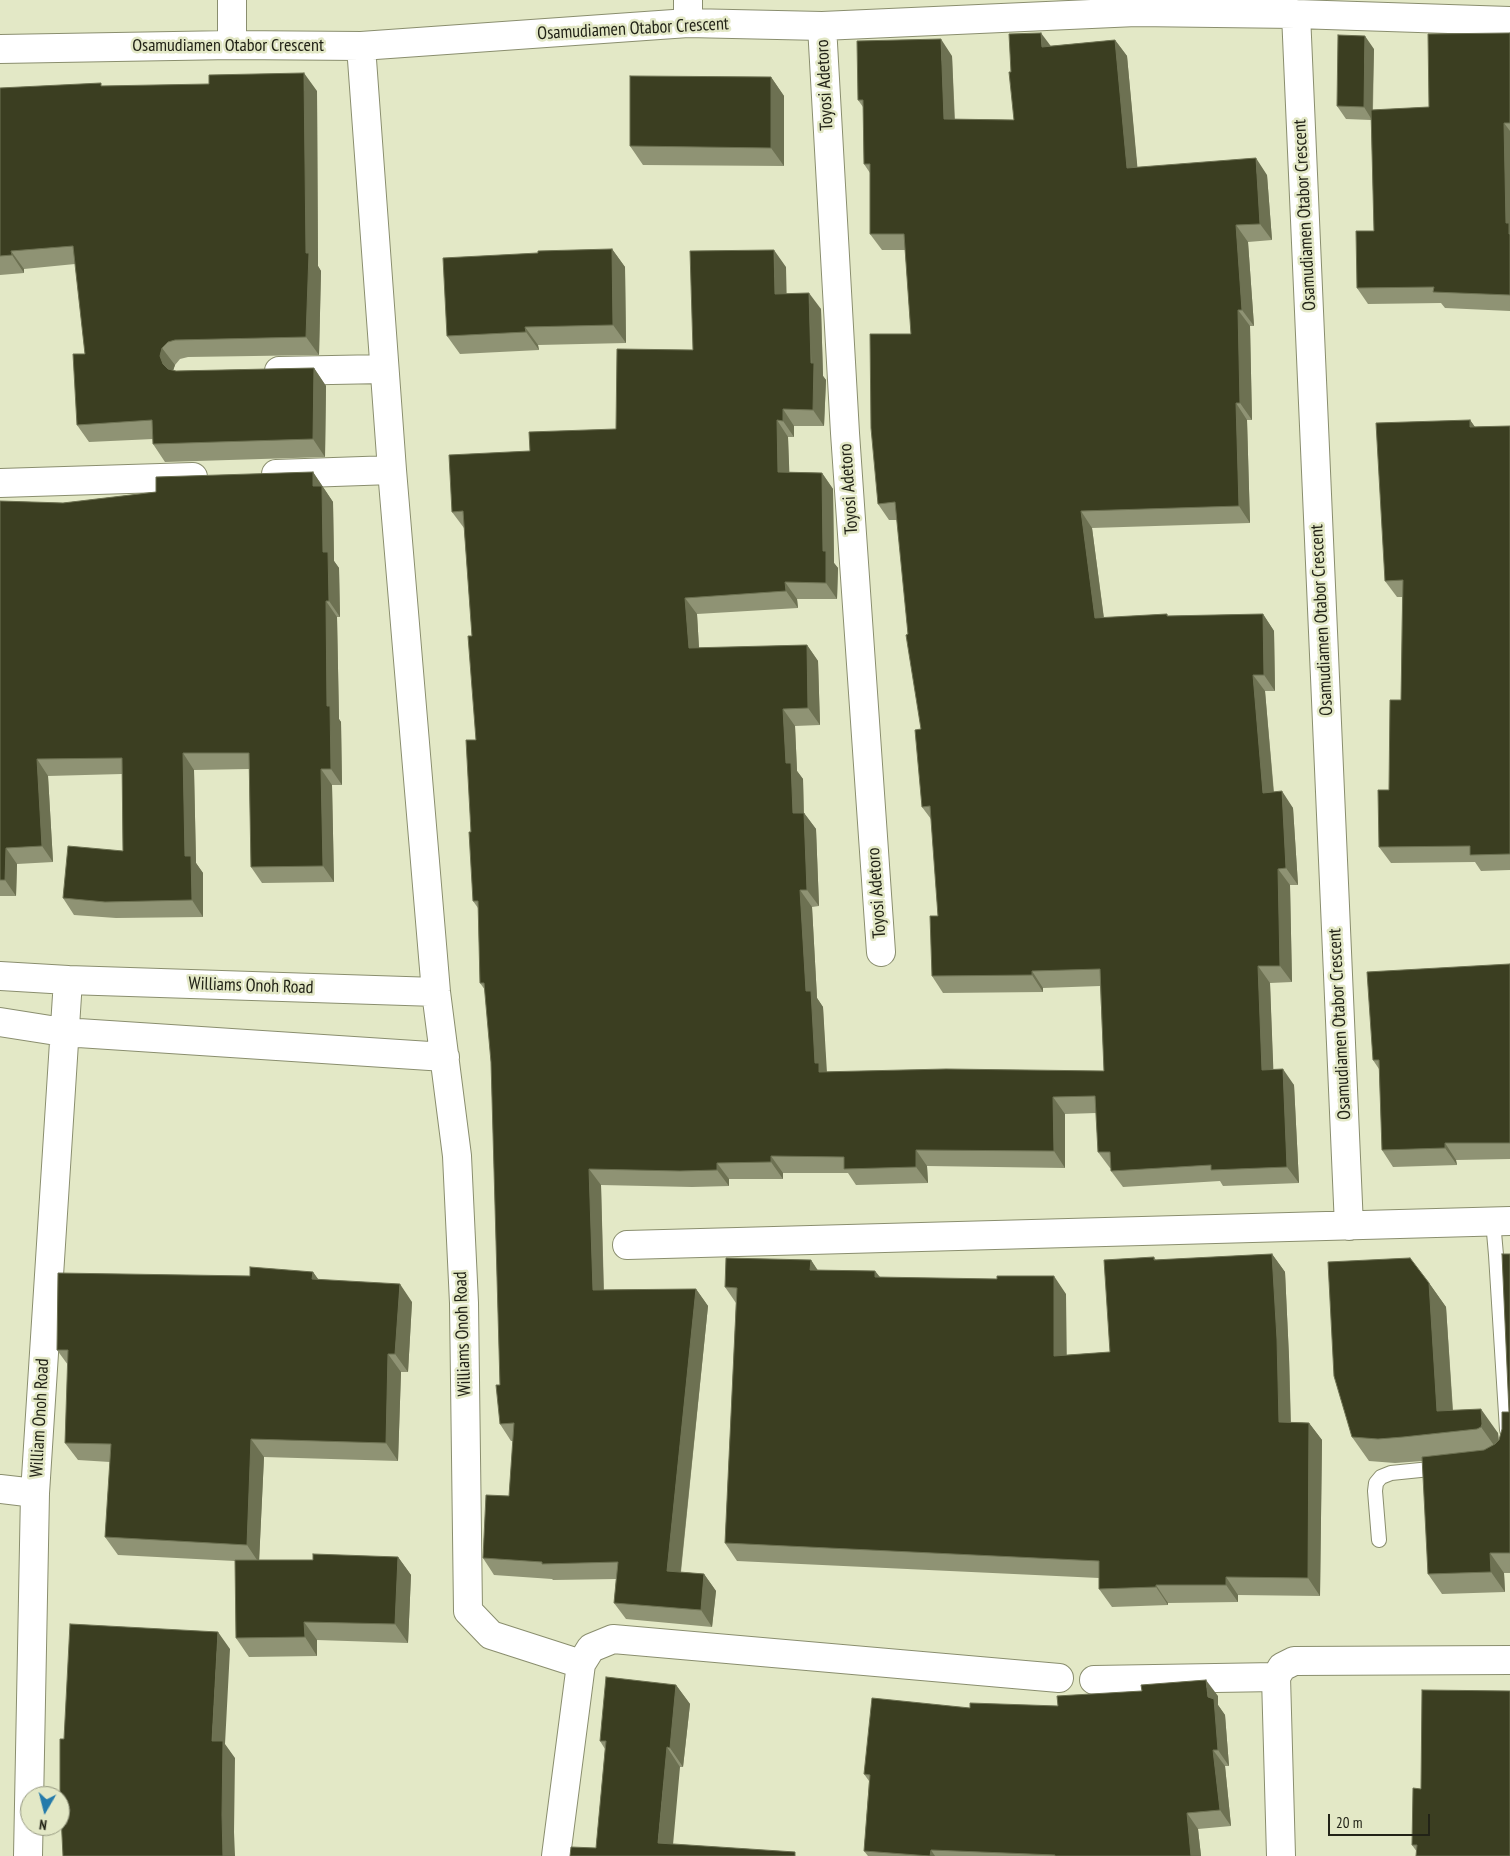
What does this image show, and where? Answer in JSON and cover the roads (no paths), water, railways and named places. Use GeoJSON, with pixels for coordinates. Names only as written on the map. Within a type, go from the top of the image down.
{"type":"FeatureCollection","features":[{"type":"Feature","properties":{"kind":"street"},"geometry":{"type":"LineString","coordinates":[[232,0],[232,45]]}},
{"type":"Feature","properties":{"kind":"street","name":"Osamudiamen Otabor Crescent"},"geometry":{"type":"LineString","coordinates":[[0,49],[232,45],[361,46],[688,12],[822,26],[1137,6],[1296,14],[1510,21]]}},
{"type":"Feature","properties":{"kind":"street","name":"Osamudiamen Otabor Crescent"},"geometry":{"type":"LineString","coordinates":[[1296,14],[1349,1226]]}},
{"type":"Feature","properties":{"kind":"street","name":"Toyosi Adetoro"},"geometry":{"type":"LineString","coordinates":[[822,26],[845,433],[881,952]]}},
{"type":"Feature","properties":{"kind":"street"},"geometry":{"type":"LineString","coordinates":[[361,46],[392,470],[436,992]]}},
{"type":"Feature","properties":{"kind":"street"},"geometry":{"type":"LineString","coordinates":[[257,371],[384,369]]}},
{"type":"Feature","properties":{"kind":"street"},"geometry":{"type":"LineString","coordinates":[[254,474],[392,470]]}},
{"type":"Feature","properties":{"kind":"street"},"geometry":{"type":"LineString","coordinates":[[0,483],[215,476]]}},
{"type":"Feature","properties":{"kind":"street","name":"Williams Onoh Road"},"geometry":{"type":"LineString","coordinates":[[0,976],[68,980],[436,992],[457,1156],[464,1303],[468,1611],[491,1635],[581,1664]]}},
{"type":"Feature","properties":{"kind":"street","name":"William Onoh Road"},"geometry":{"type":"LineString","coordinates":[[28,1856],[35,1493],[63,1032],[68,980]]}},
{"type":"Feature","properties":{"kind":"street"},"geometry":{"type":"LineString","coordinates":[[0,1022],[63,1032],[445,1057]]}},
{"type":"Feature","properties":{"kind":"street"},"geometry":{"type":"LineString","coordinates":[[627,1246],[1501,1221]]}},
{"type":"Feature","properties":{"kind":"street"},"geometry":{"type":"LineString","coordinates":[[0,1489],[35,1493]]}},
{"type":"Feature","properties":{"kind":"street"},"geometry":{"type":"LineString","coordinates":[[556,1856],[581,1664],[591,1648],[613,1639],[1059,1678]]}},
{"type":"Feature","properties":{"kind":"street"},"geometry":{"type":"LineString","coordinates":[[1281,1856],[1276,1677],[1282,1667],[1294,1661],[1510,1660]]}},
{"type":"Feature","properties":{"kind":"street"},"geometry":{"type":"LineString","coordinates":[[1094,1680],[1276,1677]]}},
{"type":"Feature","properties":{"kind":"lane"},"geometry":{"type":"LineString","coordinates":[[1501,1221],[1496,1255],[1508,1441]]}},
{"type":"Feature","properties":{"kind":"lane"},"geometry":{"type":"LineString","coordinates":[[1379,1540],[1375,1491],[1376,1483],[1381,1477],[1392,1473],[1457,1466]]}}]}
